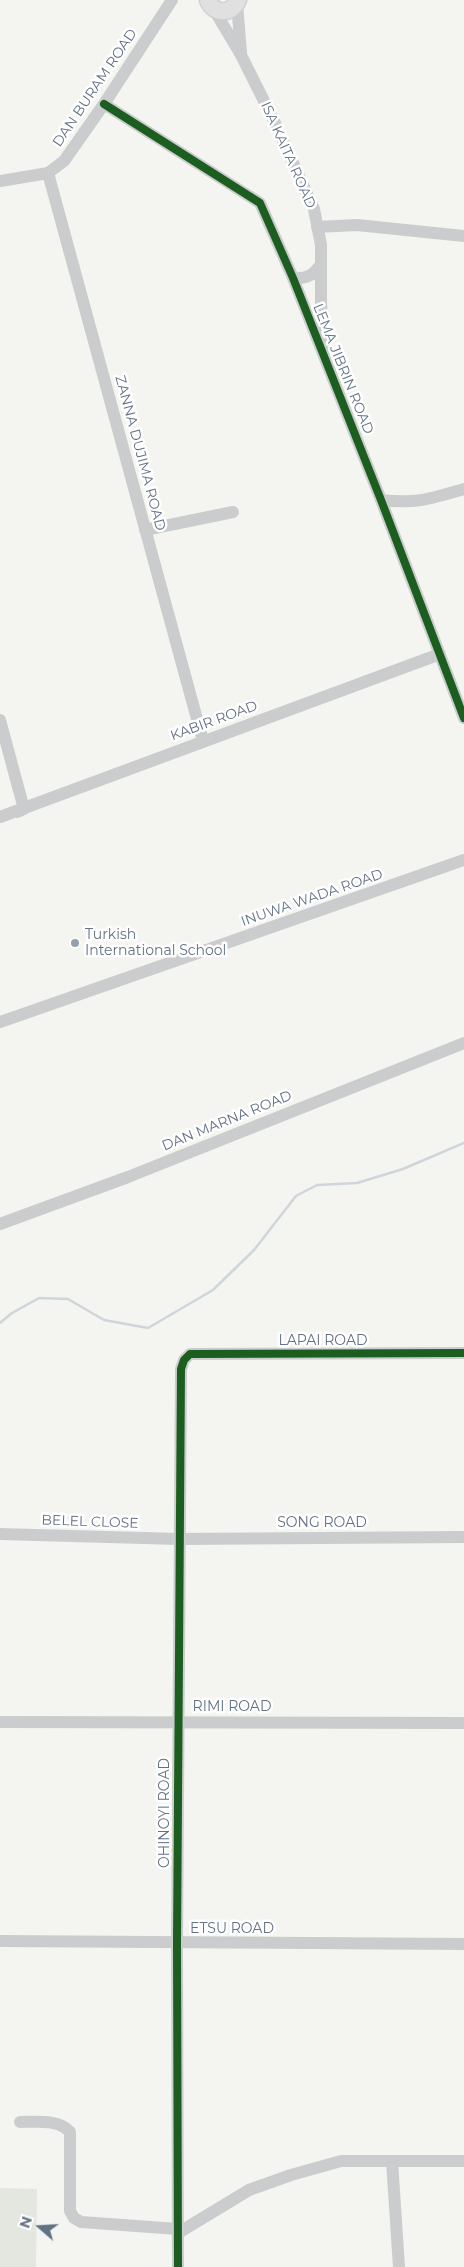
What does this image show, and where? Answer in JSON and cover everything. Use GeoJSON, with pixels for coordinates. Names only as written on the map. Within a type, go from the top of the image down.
{"type":"FeatureCollection","features":[{"type":"Feature","properties":{"kind":"main road"},"geometry":{"type":"LineString","coordinates":[[208,3],[226,11],[238,1]]}},
{"type":"Feature","properties":{"kind":"street","name":"DAN BURAM ROAD"},"geometry":{"type":"LineString","coordinates":[[48,173],[64,161],[172,0]]}},
{"type":"Feature","properties":{"kind":"street","name":"ISA KAITA ROAD"},"geometry":{"type":"LineString","coordinates":[[238,1],[242,55]]}},
{"type":"Feature","properties":{"kind":"street","name":"ISA KAITA ROAD"},"geometry":{"type":"LineString","coordinates":[[208,3],[242,55],[314,209],[321,245],[324,332],[329,361],[344,407]]}},
{"type":"Feature","properties":{"kind":"street","name":"LEMA JIBRIN ROAD"},"geometry":{"type":"LineString","coordinates":[[104,104],[260,203],[293,278],[381,500],[464,718]]}},
{"type":"Feature","properties":{"kind":"street"},"geometry":{"type":"LineString","coordinates":[[0,181],[48,173]]}},
{"type":"Feature","properties":{"kind":"street","name":"ZANNA DUJIMA ROAD"},"geometry":{"type":"LineString","coordinates":[[48,173],[203,741]]}},
{"type":"Feature","properties":{"kind":"street"},"geometry":{"type":"LineString","coordinates":[[317,227],[357,226],[464,236]]}},
{"type":"Feature","properties":{"kind":"street"},"geometry":{"type":"LineString","coordinates":[[293,278],[308,277],[315,273],[321,264]]}},
{"type":"Feature","properties":{"kind":"street"},"geometry":{"type":"LineString","coordinates":[[381,500],[426,501],[464,489]]}},
{"type":"Feature","properties":{"kind":"street"},"geometry":{"type":"LineString","coordinates":[[145,530],[234,512]]}},
{"type":"Feature","properties":{"kind":"street","name":"KABIR ROAD"},"geometry":{"type":"LineString","coordinates":[[0,818],[440,654]]}},
{"type":"Feature","properties":{"kind":"street"},"geometry":{"type":"LineString","coordinates":[[0,720],[24,809]]}},
{"type":"Feature","properties":{"kind":"street","name":"INUWA WADA ROAD"},"geometry":{"type":"LineString","coordinates":[[0,1022],[464,860]]}},
{"type":"Feature","properties":{"kind":"street","name":"DAN MARNA ROAD"},"geometry":{"type":"LineString","coordinates":[[0,1224],[128,1178],[464,1043]]}},
{"type":"Feature","properties":{"kind":"street","name":"LAPAI ROAD"},"geometry":{"type":"LineString","coordinates":[[184,1360],[190,1354],[464,1353]]}},
{"type":"Feature","properties":{"kind":"street","name":"OHINOYI ROAD"},"geometry":{"type":"LineString","coordinates":[[178,2267],[179,1539],[181,1369],[184,1360]]}},
{"type":"Feature","properties":{"kind":"street","name":"BELEL CLOSE"},"geometry":{"type":"LineString","coordinates":[[0,1534],[179,1539]]}},
{"type":"Feature","properties":{"kind":"street","name":"SONG ROAD"},"geometry":{"type":"LineString","coordinates":[[179,1539],[464,1537]]}},
{"type":"Feature","properties":{"kind":"street","name":"RIMI ROAD"},"geometry":{"type":"LineString","coordinates":[[0,1722],[464,1723]]}},
{"type":"Feature","properties":{"kind":"street","name":"ETSU ROAD"},"geometry":{"type":"LineString","coordinates":[[0,1942],[464,1944]]}},
{"type":"Feature","properties":{"kind":"street"},"geometry":{"type":"LineString","coordinates":[[20,2122],[59,2124],[66,2127],[70,2132],[70,2212],[74,2218],[81,2222],[178,2231],[249,2190],[290,2175],[342,2161],[464,2161]]}},
{"type":"Feature","properties":{"kind":"street"},"geometry":{"type":"LineString","coordinates":[[392,2161],[399,2267]]}},
{"type":"Feature","properties":{"kind":"shaded area"},"geometry":{"type":"Polygon","coordinates":[[[0,2188],[37,2189],[36,2267],[0,2267],[0,2188]]]}},
{"type":"Feature","properties":{"kind":"waterway"},"geometry":{"type":"LineString","coordinates":[[0,1323],[12,1313],[39,1298],[68,1299],[104,1320],[148,1328],[213,1290],[254,1250],[296,1196],[317,1185],[357,1183],[403,1169],[464,1143]]}},
{"type":"Feature","properties":{"kind":"cycle path"},"geometry":{"type":"LineString","coordinates":[[104,104],[260,203],[293,278],[381,500],[464,718]]}},
{"type":"Feature","properties":{"kind":"cycle path"},"geometry":{"type":"LineString","coordinates":[[178,2267],[177,1943],[181,1369],[184,1360],[190,1354],[464,1353]]}},
{"type":"Feature","properties":{"kind":"place","name":"Turkish International School"},"geometry":{"type":"Point","coordinates":[75,943]}}]}
